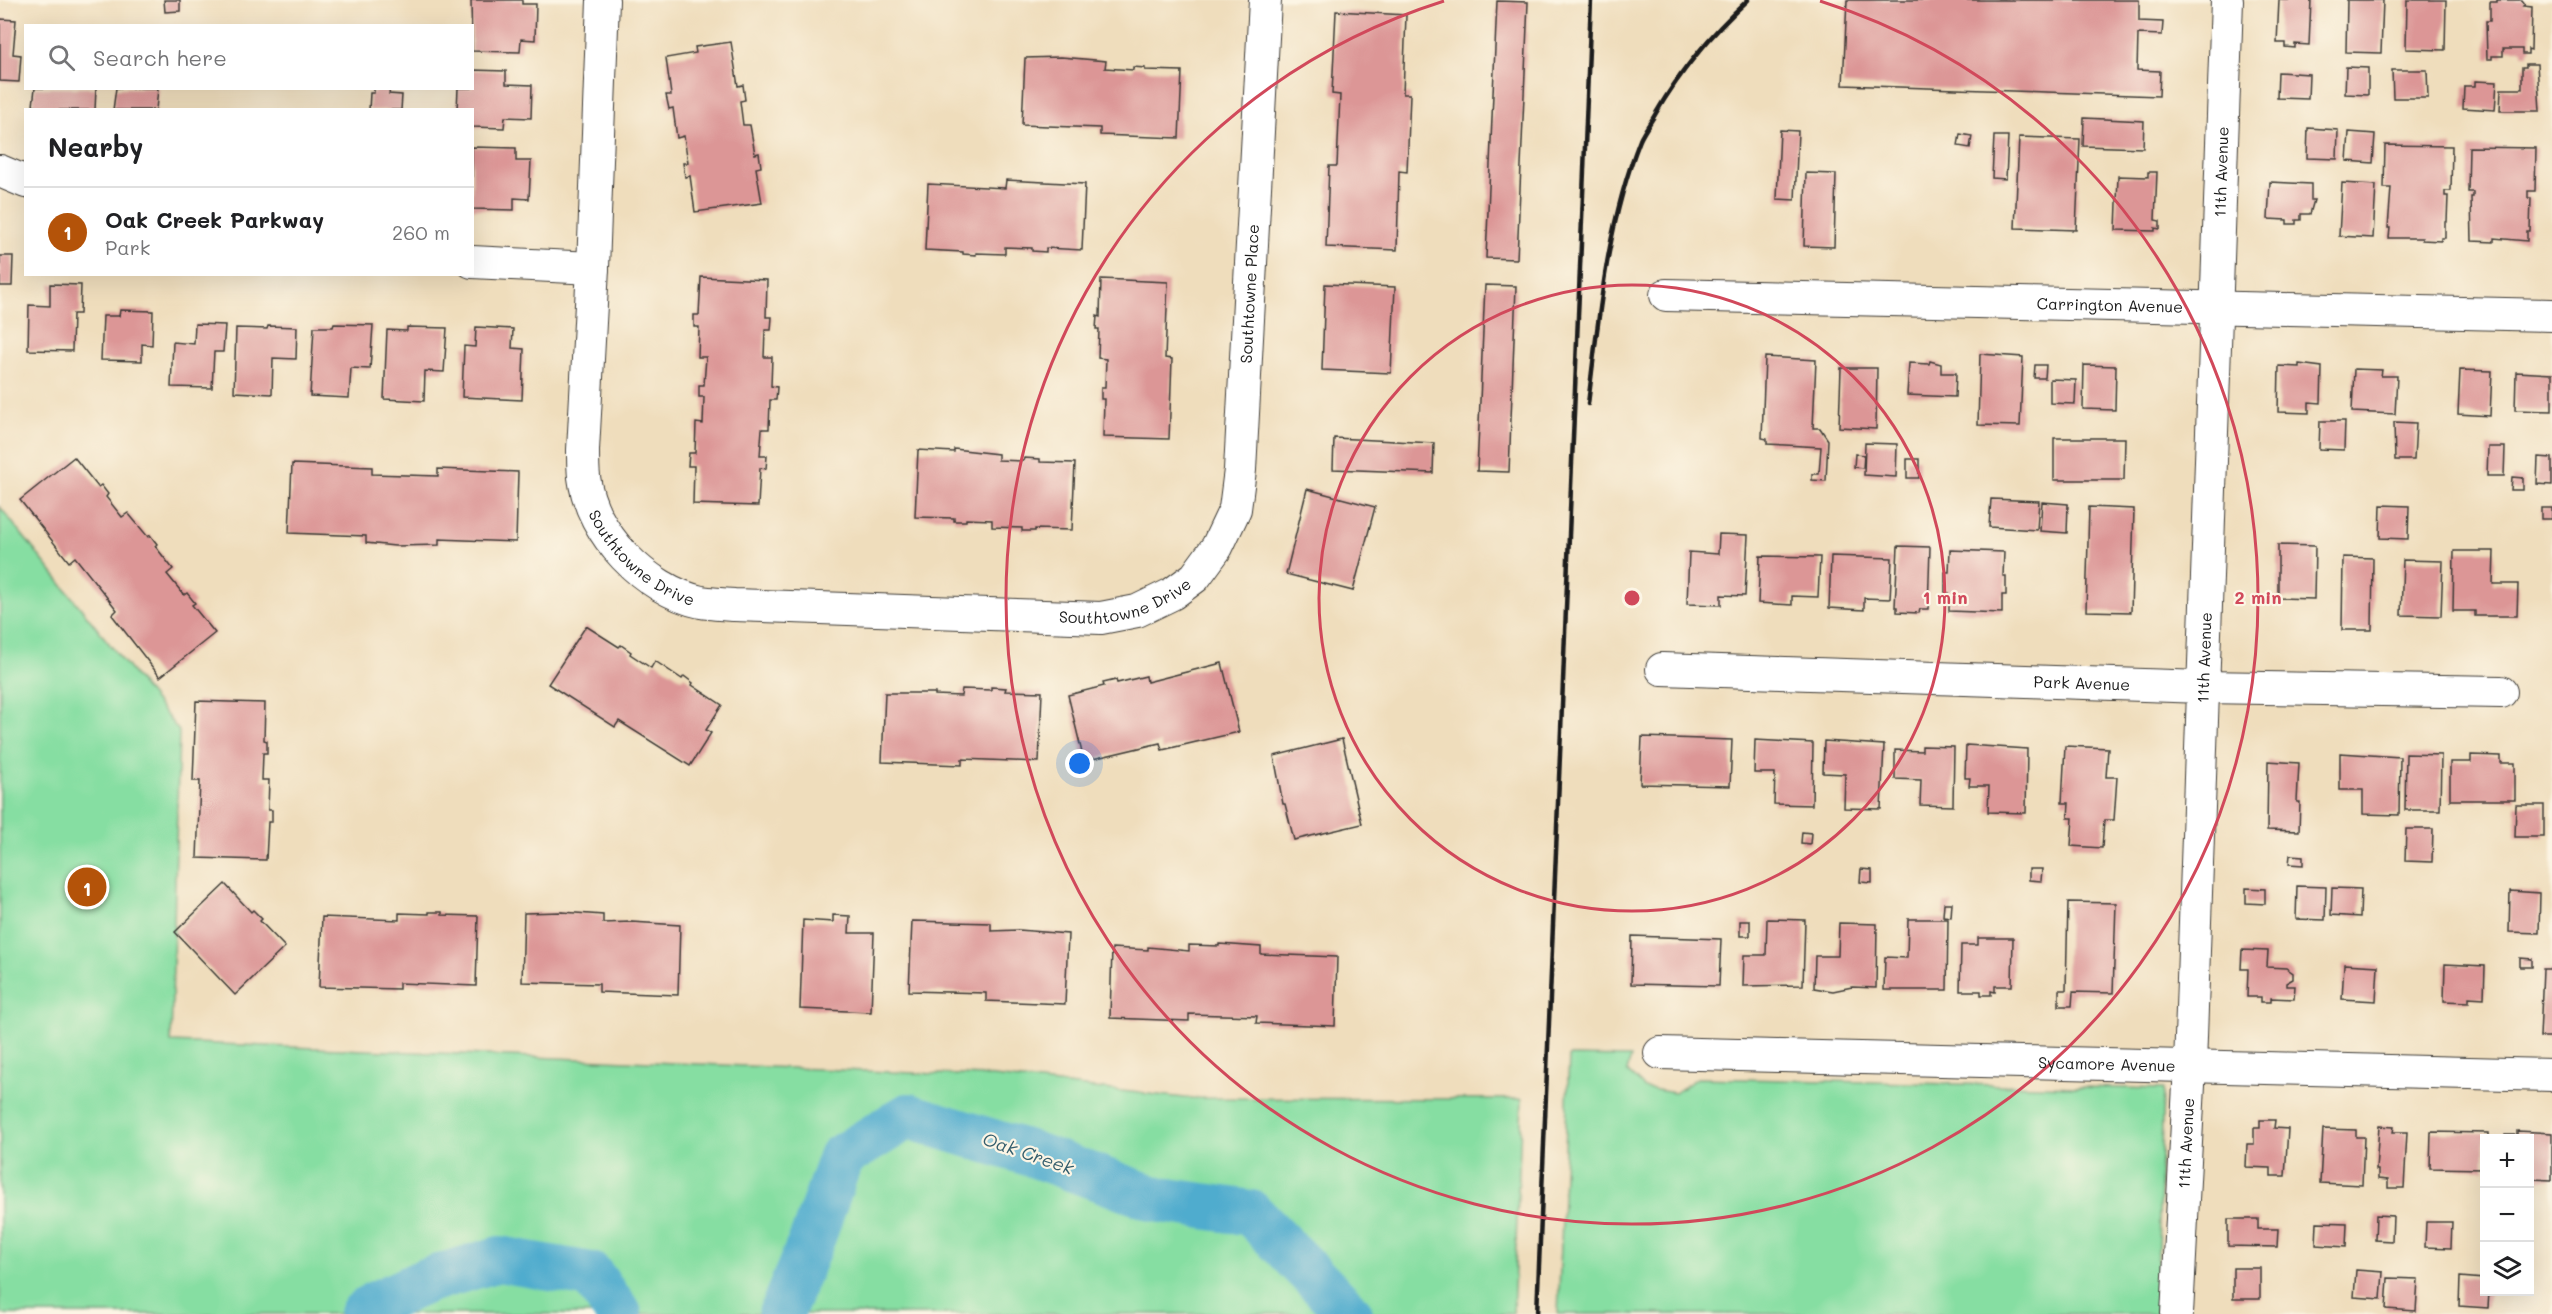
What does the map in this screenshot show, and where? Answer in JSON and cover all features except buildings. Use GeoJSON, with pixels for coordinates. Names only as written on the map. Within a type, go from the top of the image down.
{"type":"FeatureCollection","features":[{"type":"Feature","properties":{"kind":"street","name":"Southtowne Drive"},"geometry":{"type":"LineString","coordinates":[[603,0],[593,268],[583,450],[584,478],[593,509],[613,543],[638,570],[664,588],[700,602],[1101,618],[1137,611],[1172,594],[1195,577]]}},
{"type":"Feature","properties":{"kind":"street","name":"Southtowne Place"},"geometry":{"type":"LineString","coordinates":[[1195,577],[1217,547],[1235,509],[1240,470],[1265,0]]}},
{"type":"Feature","properties":{"kind":"street","name":"11th Avenue"},"geometry":{"type":"LineString","coordinates":[[2177,1314],[2190,1066],[2227,0]]}},
{"type":"Feature","properties":{"kind":"street"},"geometry":{"type":"LineString","coordinates":[[0,171],[24,181]]}},
{"type":"Feature","properties":{"kind":"street"},"geometry":{"type":"LineString","coordinates":[[474,262],[593,268]]}},
{"type":"Feature","properties":{"kind":"street","name":"Carrington Avenue"},"geometry":{"type":"LineString","coordinates":[[1666,295],[2552,315]]}},
{"type":"Feature","properties":{"kind":"street","name":"Park Avenue"},"geometry":{"type":"LineString","coordinates":[[1662,669],[2203,687],[2501,692]]}},
{"type":"Feature","properties":{"kind":"street","name":"Sycamore Avenue"},"geometry":{"type":"LineString","coordinates":[[1660,1053],[2552,1075]]}},
{"type":"Feature","properties":{"kind":"green space"},"geometry":{"type":"Polygon","coordinates":[[[0,507],[179,731],[171,1042],[985,1076],[1185,1098],[1522,1099],[1513,1314],[0,1314],[0,507]]]}},
{"type":"Feature","properties":{"kind":"green space"},"geometry":{"type":"Polygon","coordinates":[[[1569,1056],[1631,1057],[1627,1071],[1645,1088],[1675,1093],[1697,1078],[2163,1089],[2156,1314],[1558,1314],[1569,1056]]]}},
{"type":"Feature","properties":{"kind":"waterway","name":"Oak Creek"},"geometry":{"type":"LineString","coordinates":[[781,1314],[814,1234],[841,1157],[908,1116],[1035,1155],[1155,1199],[1251,1213],[1350,1314]]}},
{"type":"Feature","properties":{"kind":"waterway","name":"Oak Creek"},"geometry":{"type":"LineString","coordinates":[[362,1314],[375,1304],[428,1280],[499,1259],[591,1275],[619,1314]]}},
{"type":"Feature","properties":{"kind":"railway"},"geometry":{"type":"LineString","coordinates":[[1537,1314],[1591,0]]}},
{"type":"Feature","properties":{"kind":"railway"},"geometry":{"type":"LineString","coordinates":[[1588,404],[1612,237],[1619,204],[1640,140],[1687,67],[1710,39],[1748,0]]}},
{"type":"Feature","properties":{"kind":"place","name":"Oak Creek Parkway"},"geometry":{"type":"Point","coordinates":[87,887]}}]}
